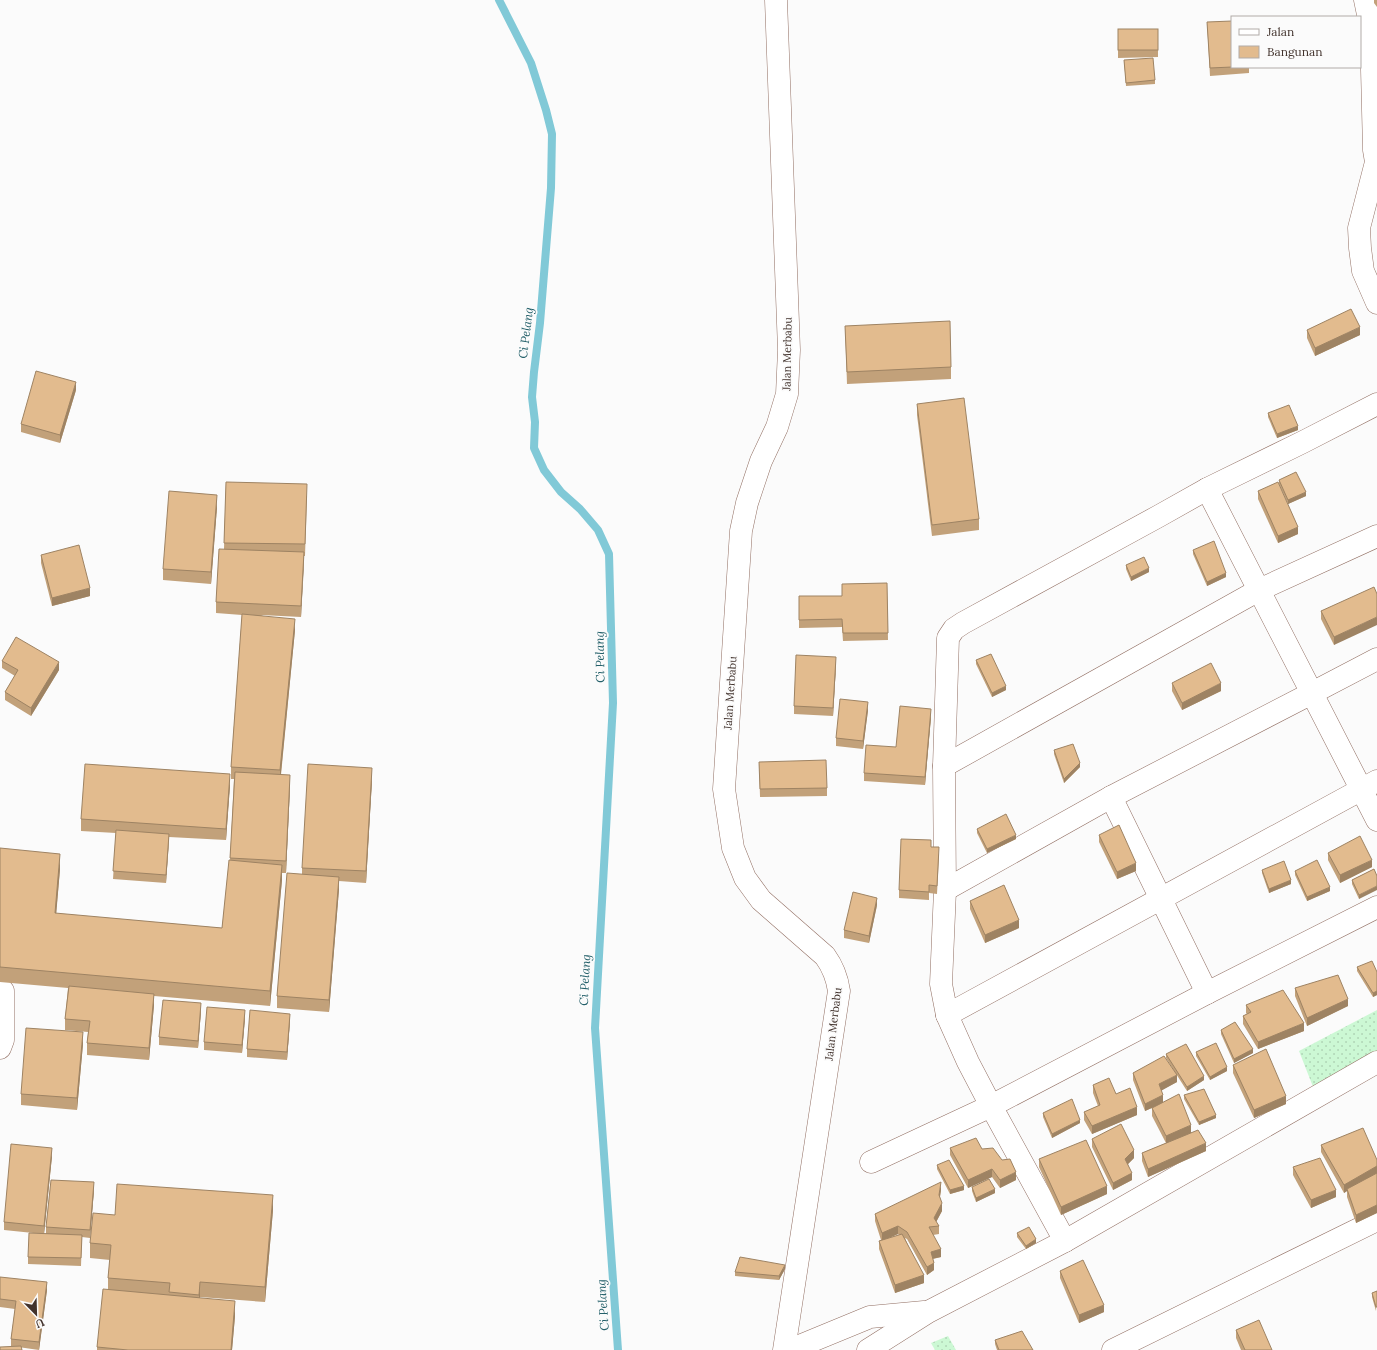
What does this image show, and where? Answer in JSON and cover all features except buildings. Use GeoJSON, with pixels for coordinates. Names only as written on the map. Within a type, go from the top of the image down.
{"type":"FeatureCollection","features":[{"type":"Feature","properties":{"kind":"street","name":"Jalan Merbabu"},"geometry":{"type":"LineString","coordinates":[[776,0],[789,350],[787,394],[777,427],[761,461],[747,503],[741,531],[724,789],[733,848],[745,878],[761,900],[825,956],[833,967],[838,979],[839,991],[784,1350]]}},
{"type":"Feature","properties":{"kind":"street"},"geometry":{"type":"LineString","coordinates":[[1365,0],[1374,52],[1376,162],[1359,228],[1360,248],[1370,267],[1377,303]]}},
{"type":"Feature","properties":{"kind":"street"},"geometry":{"type":"LineString","coordinates":[[1065,1242],[968,1062],[947,1015],[941,984],[945,890],[944,766],[948,638],[954,629],[963,623],[1207,489],[1377,404]]}},
{"type":"Feature","properties":{"kind":"street"},"geometry":{"type":"LineString","coordinates":[[1207,489],[1312,693],[1369,785],[1377,820]]}},
{"type":"Feature","properties":{"kind":"street"},"geometry":{"type":"LineString","coordinates":[[944,766],[1259,590],[1377,536]]}},
{"type":"Feature","properties":{"kind":"street"},"geometry":{"type":"LineString","coordinates":[[945,890],[1111,797],[1377,659]]}},
{"type":"Feature","properties":{"kind":"street"},"geometry":{"type":"LineString","coordinates":[[947,1015],[1369,785]]}},
{"type":"Feature","properties":{"kind":"street"},"geometry":{"type":"LineString","coordinates":[[1111,797],[1207,993]]}},
{"type":"Feature","properties":{"kind":"street"},"geometry":{"type":"LineString","coordinates":[[871,1162],[991,1106],[1207,993],[1377,907]]}},
{"type":"Feature","properties":{"kind":"street"},"geometry":{"type":"LineString","coordinates":[[0,1048],[3,1040],[3,991]]}},
{"type":"Feature","properties":{"kind":"street"},"geometry":{"type":"LineString","coordinates":[[868,1350],[928,1312],[1065,1242],[1377,1062]]}},
{"type":"Feature","properties":{"kind":"street"},"geometry":{"type":"LineString","coordinates":[[1112,1350],[1377,1220]]}},
{"type":"Feature","properties":{"kind":"street"},"geometry":{"type":"LineString","coordinates":[[790,1350],[818,1344],[870,1317],[928,1312]]}},
{"type":"Feature","properties":{"kind":"green space"},"geometry":{"type":"Polygon","coordinates":[[[1377,1010],[1377,1067],[1317,1097],[1299,1051],[1377,1010]]]}},
{"type":"Feature","properties":{"kind":"green space"},"geometry":{"type":"Polygon","coordinates":[[[948,1336],[956,1350],[935,1350],[931,1343],[948,1336]]]}},
{"type":"Feature","properties":{"kind":"waterway","name":"Ci Pelang"},"geometry":{"type":"LineString","coordinates":[[499,0],[531,63],[552,134],[551,188],[540,323],[532,397],[535,422],[534,448],[544,470],[561,492],[580,509],[598,530],[609,554],[613,703],[595,1028],[618,1350]]}}]}
